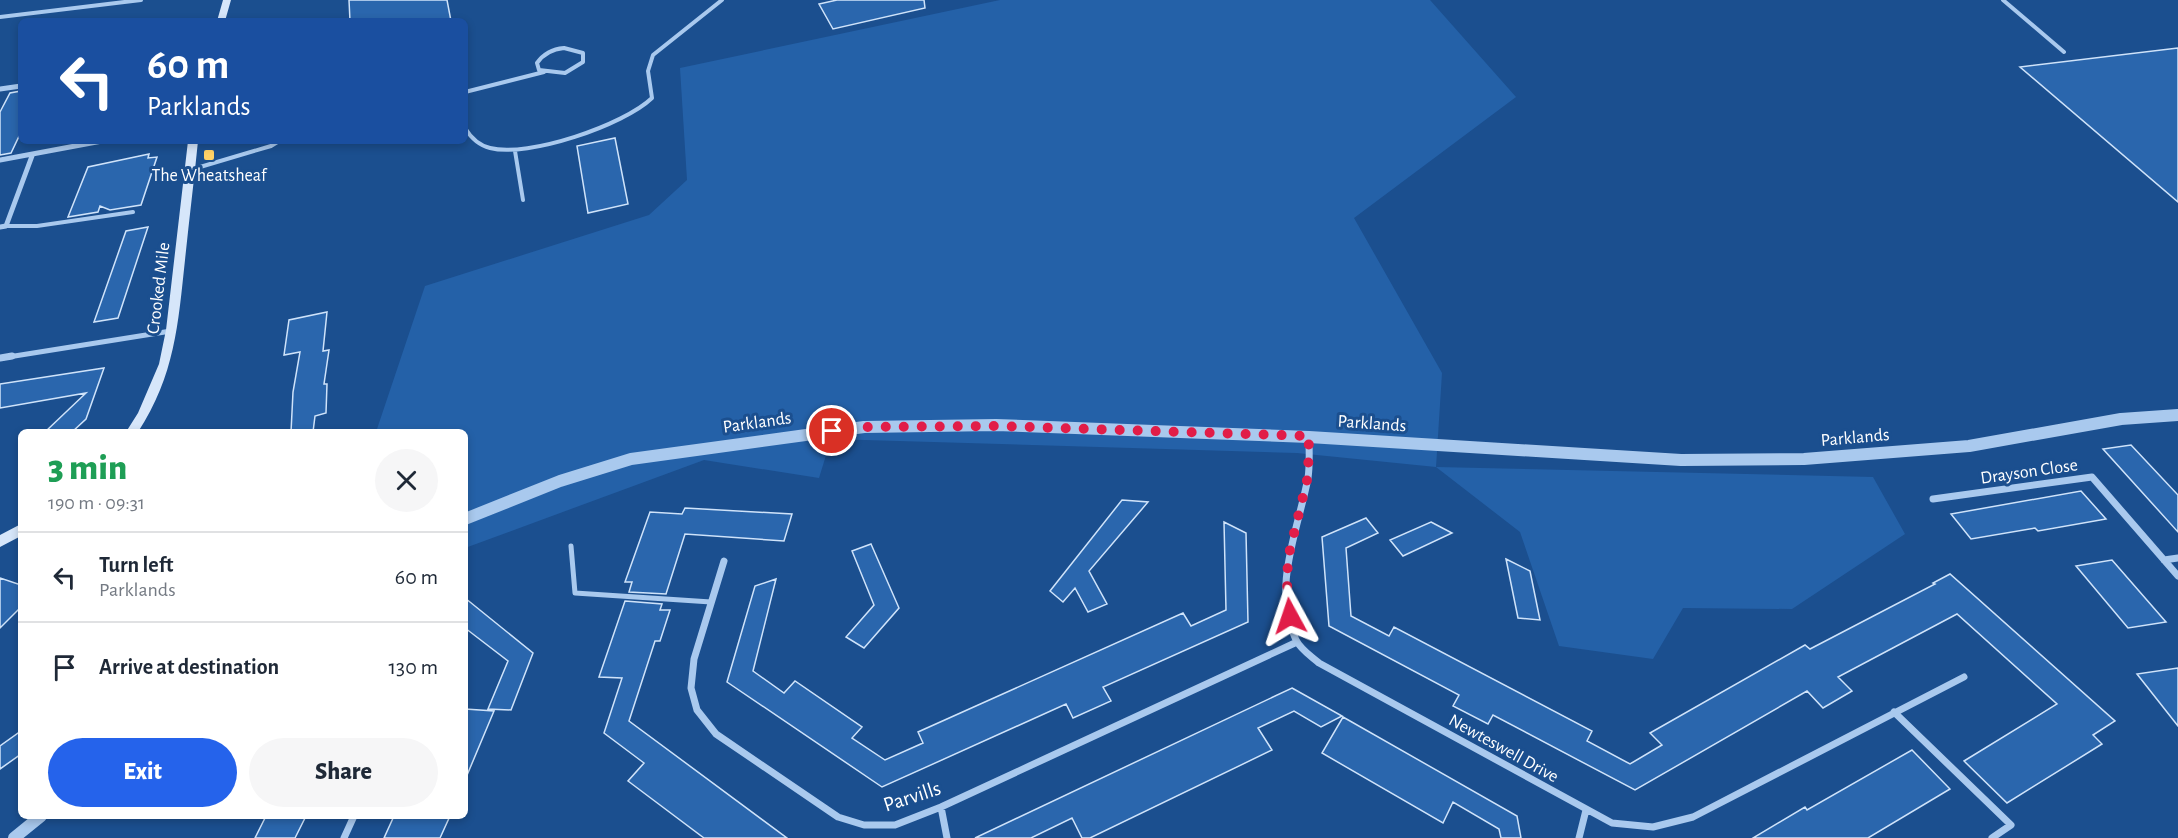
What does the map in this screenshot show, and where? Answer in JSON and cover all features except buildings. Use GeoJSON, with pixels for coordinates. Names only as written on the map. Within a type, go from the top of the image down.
{"type":"FeatureCollection","features":[{"type":"Feature","properties":{"kind":"main road"},"geometry":{"type":"LineString","coordinates":[[222,18],[227,0]]}},
{"type":"Feature","properties":{"kind":"main road","name":"Crooked Mile"},"geometry":{"type":"LineString","coordinates":[[134,429],[143,415],[165,364],[172,330],[194,144]]}},
{"type":"Feature","properties":{"kind":"main road"},"geometry":{"type":"LineString","coordinates":[[0,542],[18,531]]}},
{"type":"Feature","properties":{"kind":"street"},"geometry":{"type":"LineString","coordinates":[[0,89],[18,86]]}},
{"type":"Feature","properties":{"kind":"street"},"geometry":{"type":"LineString","coordinates":[[0,160],[88,144]]}},
{"type":"Feature","properties":{"kind":"street"},"geometry":{"type":"LineString","coordinates":[[3,227],[32,156]]}},
{"type":"Feature","properties":{"kind":"street"},"geometry":{"type":"LineString","coordinates":[[0,358],[172,330]]}},
{"type":"Feature","properties":{"kind":"street","name":"Parklands"},"geometry":{"type":"LineString","coordinates":[[468,518],[560,482],[631,459],[864,427],[996,426],[1309,436],[1681,460],[1804,459],[1969,446],[2121,419],[2178,415]]}},
{"type":"Feature","properties":{"kind":"street"},"geometry":{"type":"LineString","coordinates":[[1297,642],[1290,616],[1287,584],[1288,558],[1308,476],[1309,436]]}},
{"type":"Feature","properties":{"kind":"street","name":"Drayson Close"},"geometry":{"type":"LineString","coordinates":[[1933,499],[2092,477],[2178,576]]}},
{"type":"Feature","properties":{"kind":"street"},"geometry":{"type":"LineString","coordinates":[[2164,560],[2178,558]]}},
{"type":"Feature","properties":{"kind":"street","name":"Parvills"},"geometry":{"type":"LineString","coordinates":[[724,561],[694,659],[691,688],[698,710],[716,734],[838,817],[864,825],[895,825],[941,807],[1297,642]]}},
{"type":"Feature","properties":{"kind":"street","name":"Newteswell Drive"},"geometry":{"type":"LineString","coordinates":[[1297,642],[1319,663],[1586,810],[1612,823],[1644,829],[1671,826],[1693,817],[1964,677]]}},
{"type":"Feature","properties":{"kind":"street"},"geometry":{"type":"LineString","coordinates":[[1894,712],[2011,825],[1992,838]]}},
{"type":"Feature","properties":{"kind":"street"},"geometry":{"type":"LineString","coordinates":[[941,807],[947,838]]}},
{"type":"Feature","properties":{"kind":"street"},"geometry":{"type":"LineString","coordinates":[[1579,838],[1586,810]]}},
{"type":"Feature","properties":{"kind":"street"},"geometry":{"type":"LineString","coordinates":[[15,838],[37,819]]}},
{"type":"Feature","properties":{"kind":"street"},"geometry":{"type":"LineString","coordinates":[[344,838],[353,819]]}},
{"type":"Feature","properties":{"kind":"lane"},"geometry":{"type":"LineString","coordinates":[[0,17],[141,0]]}},
{"type":"Feature","properties":{"kind":"lane"},"geometry":{"type":"LineString","coordinates":[[468,135],[470,139],[479,144],[494,149],[515,151],[548,144],[627,118],[647,106],[652,98],[647,74],[648,63],[653,55],[722,0]]}},
{"type":"Feature","properties":{"kind":"lane"},"geometry":{"type":"LineString","coordinates":[[2003,0],[2064,52]]}},
{"type":"Feature","properties":{"kind":"lane"},"geometry":{"type":"LineString","coordinates":[[468,91],[544,72],[557,74],[572,70],[583,62],[583,53],[573,48],[549,52],[537,63],[539,70],[544,72]]}},
{"type":"Feature","properties":{"kind":"lane"},"geometry":{"type":"LineString","coordinates":[[190,170],[274,144]]}},
{"type":"Feature","properties":{"kind":"lane"},"geometry":{"type":"LineString","coordinates":[[515,151],[523,200]]}},
{"type":"Feature","properties":{"kind":"lane"},"geometry":{"type":"LineString","coordinates":[[3,227],[37,226],[133,212]]}},
{"type":"Feature","properties":{"kind":"lane"},"geometry":{"type":"LineString","coordinates":[[571,546],[575,593],[711,602]]}},
{"type":"Feature","properties":{"kind":"shaded area"},"geometry":{"type":"Polygon","coordinates":[[[1000,0],[1430,0],[1516,97],[1354,218],[1442,373],[1436,467],[1297,453],[831,439],[819,478],[704,460],[468,547],[468,429],[377,429],[425,286],[649,215],[687,180],[680,68],[1000,0]]]}},
{"type":"Feature","properties":{"kind":"shaded area"},"geometry":{"type":"Polygon","coordinates":[[[1436,467],[1873,477],[1905,534],[1792,609],[1683,608],[1653,659],[1559,646],[1520,532],[1436,467]]]}},
{"type":"Feature","properties":{"kind":"place","name":"The Wheatsheaf"},"geometry":{"type":"Point","coordinates":[209,155]}},
{"type":"Feature","properties":{"kind":"route"},"geometry":{"type":"LineString","coordinates":[[832,431],[864,427],[996,426],[1309,436],[1308,476],[1288,558],[1287,584],[1290,616]]}}]}
